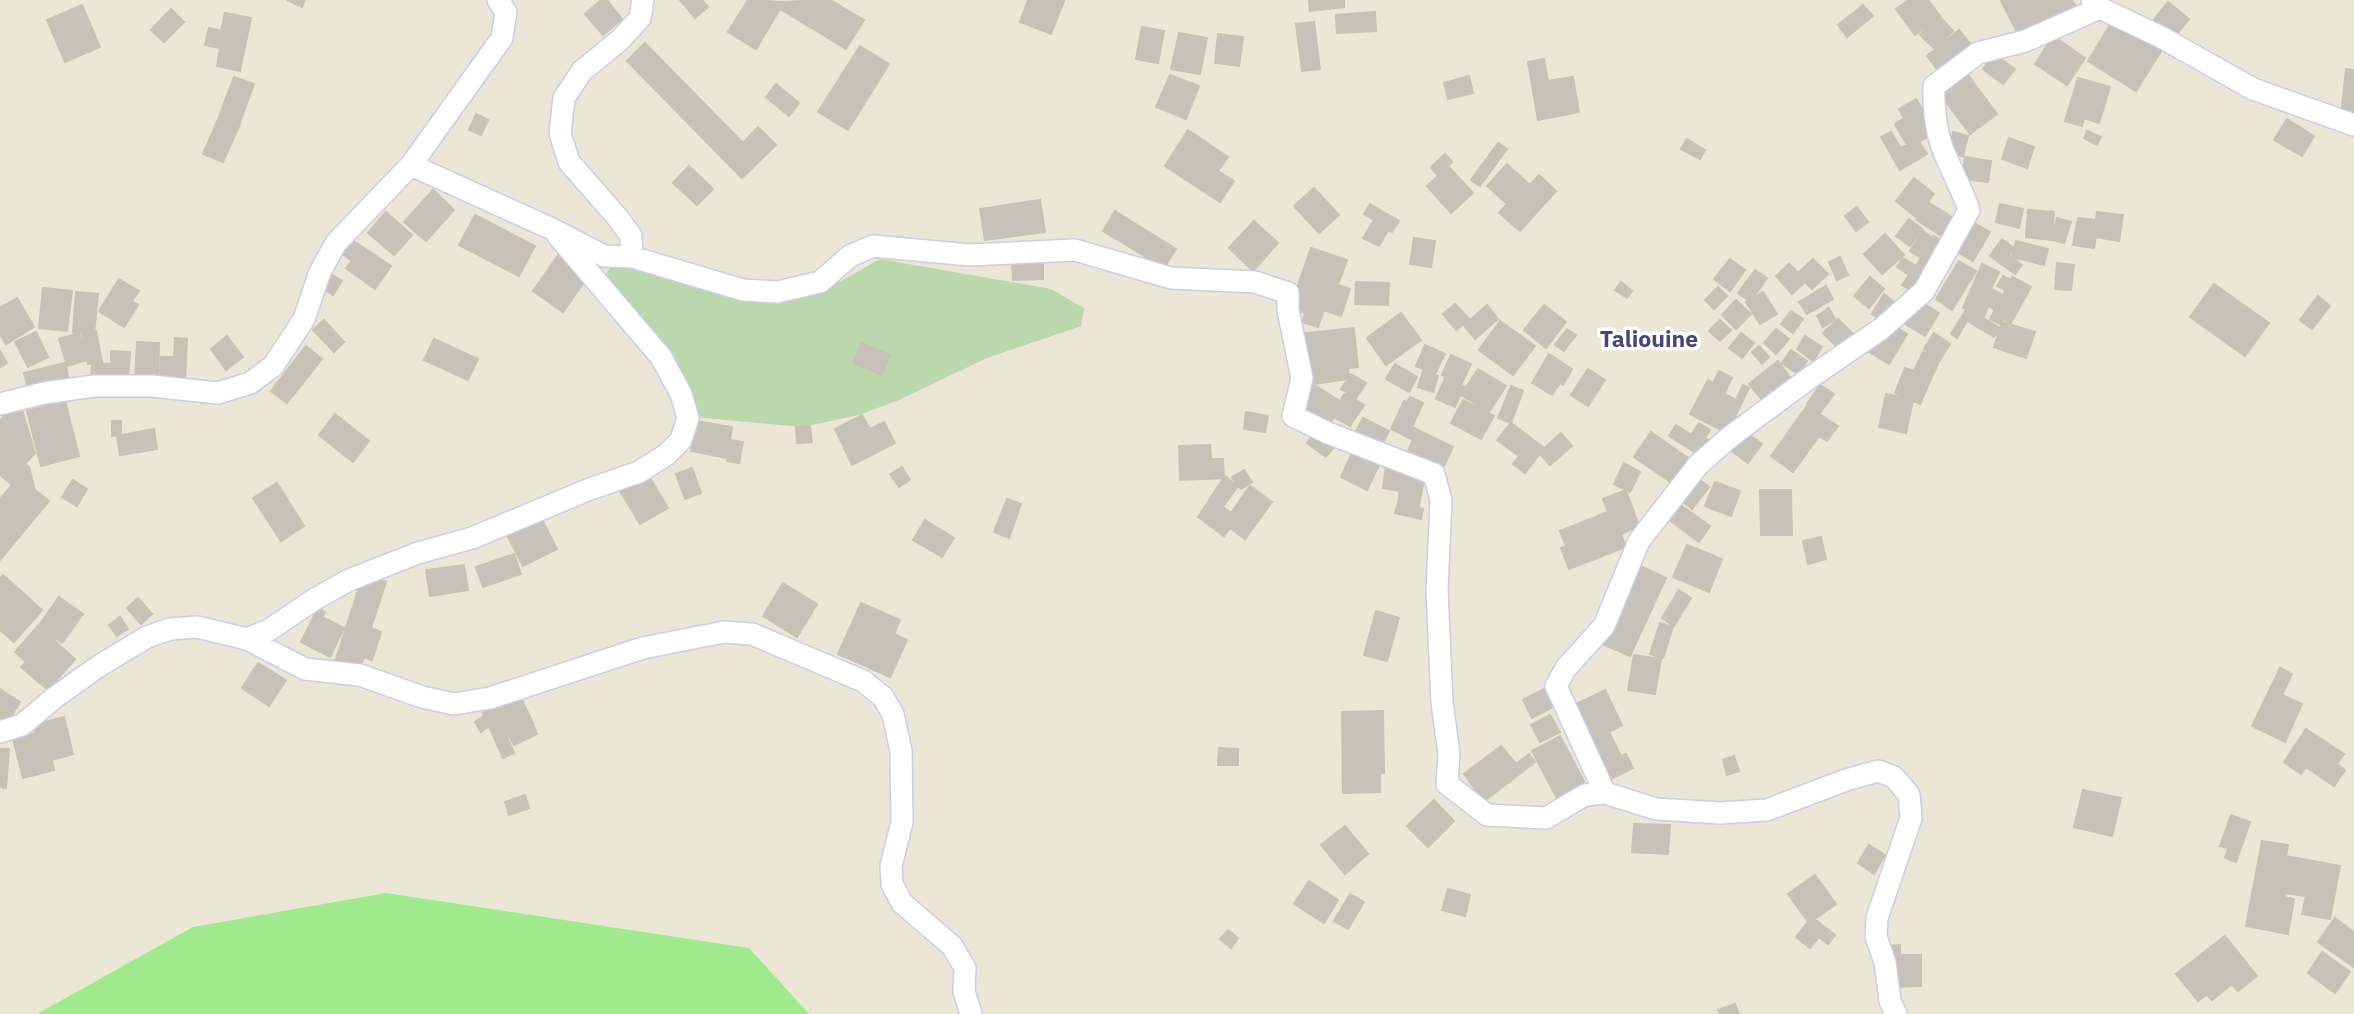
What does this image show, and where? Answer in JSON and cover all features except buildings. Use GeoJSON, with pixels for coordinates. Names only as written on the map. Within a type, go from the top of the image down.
{"type":"FeatureCollection","features":[{"type":"Feature","properties":{"kind":"street"},"geometry":{"type":"LineString","coordinates":[[0,404],[44,393],[94,386],[152,386],[218,393],[250,383],[273,366],[304,320],[320,272],[336,243],[411,165],[502,38],[506,12],[498,0]]}},
{"type":"Feature","properties":{"kind":"street"},"geometry":{"type":"LineString","coordinates":[[632,257],[631,236],[569,162],[560,133],[564,98],[582,71],[620,40],[640,18],[643,0]]}},
{"type":"Feature","properties":{"kind":"street"},"geometry":{"type":"LineString","coordinates":[[1605,793],[1556,686],[1566,668],[1604,626],[1639,541],[1698,465],[1808,379],[1881,329],[1924,291],[1969,210],[1942,146],[1933,96],[1934,86],[1978,52],[2025,41],[2096,4],[2253,89],[2354,125]]}},
{"type":"Feature","properties":{"kind":"street"},"geometry":{"type":"LineString","coordinates":[[411,165],[552,229],[604,256],[632,257],[743,290],[777,292],[820,282],[850,256],[873,246],[970,255],[1075,250],[1171,278],[1255,282],[1288,293],[1288,310],[1302,378],[1293,416],[1328,433],[1434,474],[1441,500],[1437,590],[1442,702],[1449,754],[1447,785],[1487,815],[1546,818],[1584,794],[1605,793],[1657,809],[1720,813],[1767,810],[1846,780],[1878,771],[1894,777],[1909,795],[1911,818],[1877,918],[1876,937],[1885,962],[1890,1001],[1896,1014]]}},
{"type":"Feature","properties":{"kind":"street"},"geometry":{"type":"LineString","coordinates":[[247,639],[269,630],[349,580],[418,553],[472,538],[590,489],[639,472],[666,455],[681,440],[688,418],[681,394],[662,357],[552,229]]}},
{"type":"Feature","properties":{"kind":"street"},"geometry":{"type":"LineString","coordinates":[[0,732],[22,725],[99,666],[147,637],[170,629],[197,627],[247,639],[305,669],[360,675],[422,697],[454,704],[490,698],[643,648],[724,632],[752,634],[863,681],[883,697],[893,714],[901,751],[902,822],[891,866],[892,884],[902,903],[952,946],[965,968],[964,990],[971,1014]]}},
{"type":"Feature","properties":{"kind":"green space"},"geometry":{"type":"Polygon","coordinates":[[[880,259],[1051,289],[1084,308],[1081,326],[987,358],[899,400],[859,415],[802,427],[694,417],[677,364],[604,277],[612,265],[630,264],[776,304],[834,285],[880,259]]]}},
{"type":"Feature","properties":{"kind":"green space"},"geometry":{"type":"Polygon","coordinates":[[[386,893],[749,948],[809,1014],[37,1014],[193,927],[386,893]]]}},
{"type":"Feature","properties":{"kind":"district","name":"Taliouine"},"geometry":{"type":"Point","coordinates":[1649,338]}}]}
